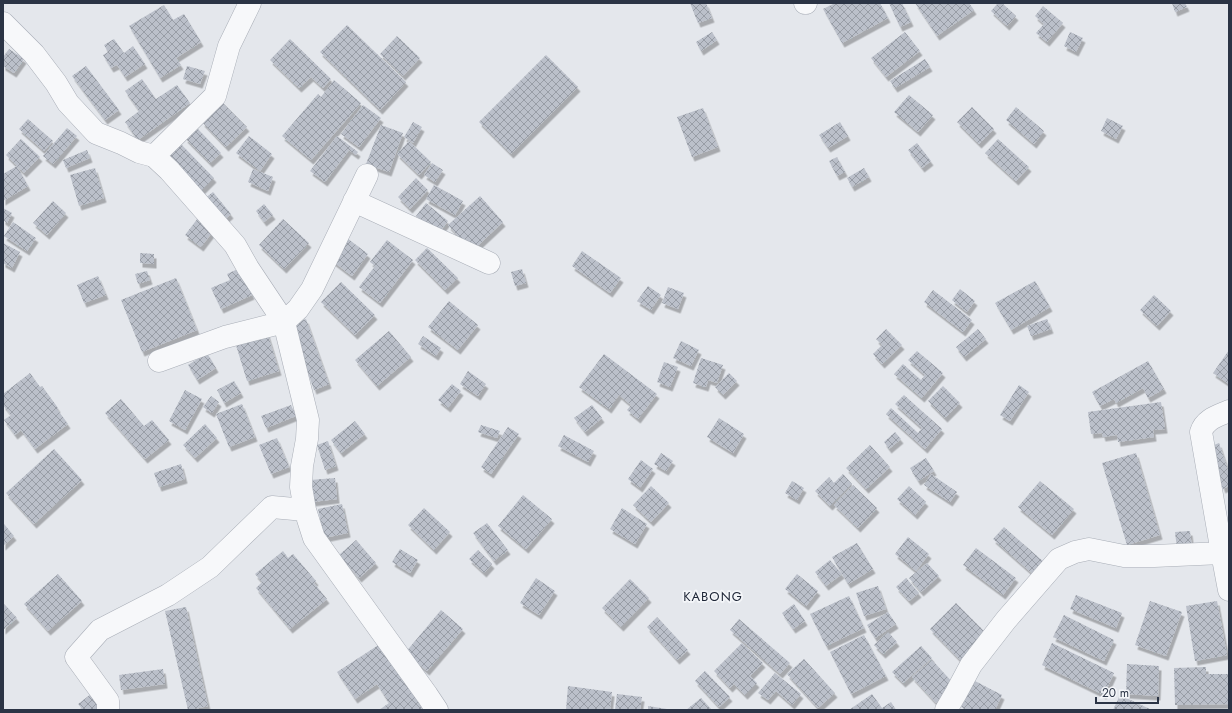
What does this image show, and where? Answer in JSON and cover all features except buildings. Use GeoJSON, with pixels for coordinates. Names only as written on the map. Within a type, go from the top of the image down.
{"type":"FeatureCollection","features":[{"type":"Feature","properties":{"kind":"street"},"geometry":{"type":"LineString","coordinates":[[154,156],[215,96],[229,46],[250,3]]}},
{"type":"Feature","properties":{"kind":"street"},"geometry":{"type":"LineString","coordinates":[[3,23],[38,58],[68,103],[96,133],[139,152],[154,156],[169,170],[235,245],[248,268],[284,322],[308,420],[301,487],[305,510],[314,538],[437,710]]}},
{"type":"Feature","properties":{"kind":"street"},"geometry":{"type":"LineString","coordinates":[[159,361],[225,337],[284,322],[298,309],[312,289],[366,175]]}},
{"type":"Feature","properties":{"kind":"street"},"geometry":{"type":"LineString","coordinates":[[354,201],[489,263]]}},
{"type":"Feature","properties":{"kind":"street"},"geometry":{"type":"LineString","coordinates":[[1229,411],[1207,421],[1201,432],[1229,590]]}},
{"type":"Feature","properties":{"kind":"street"},"geometry":{"type":"LineString","coordinates":[[108,710],[108,701],[76,657],[100,630],[168,595],[210,567],[272,507],[305,510]]}},
{"type":"Feature","properties":{"kind":"street"},"geometry":{"type":"LineString","coordinates":[[946,710],[971,665],[1006,620],[1059,559],[1075,552],[1090,549],[1124,556],[1222,553]]}},
{"type":"Feature","properties":{"kind":"district","name":"KABONG"},"geometry":{"type":"Point","coordinates":[713,596]}}]}
